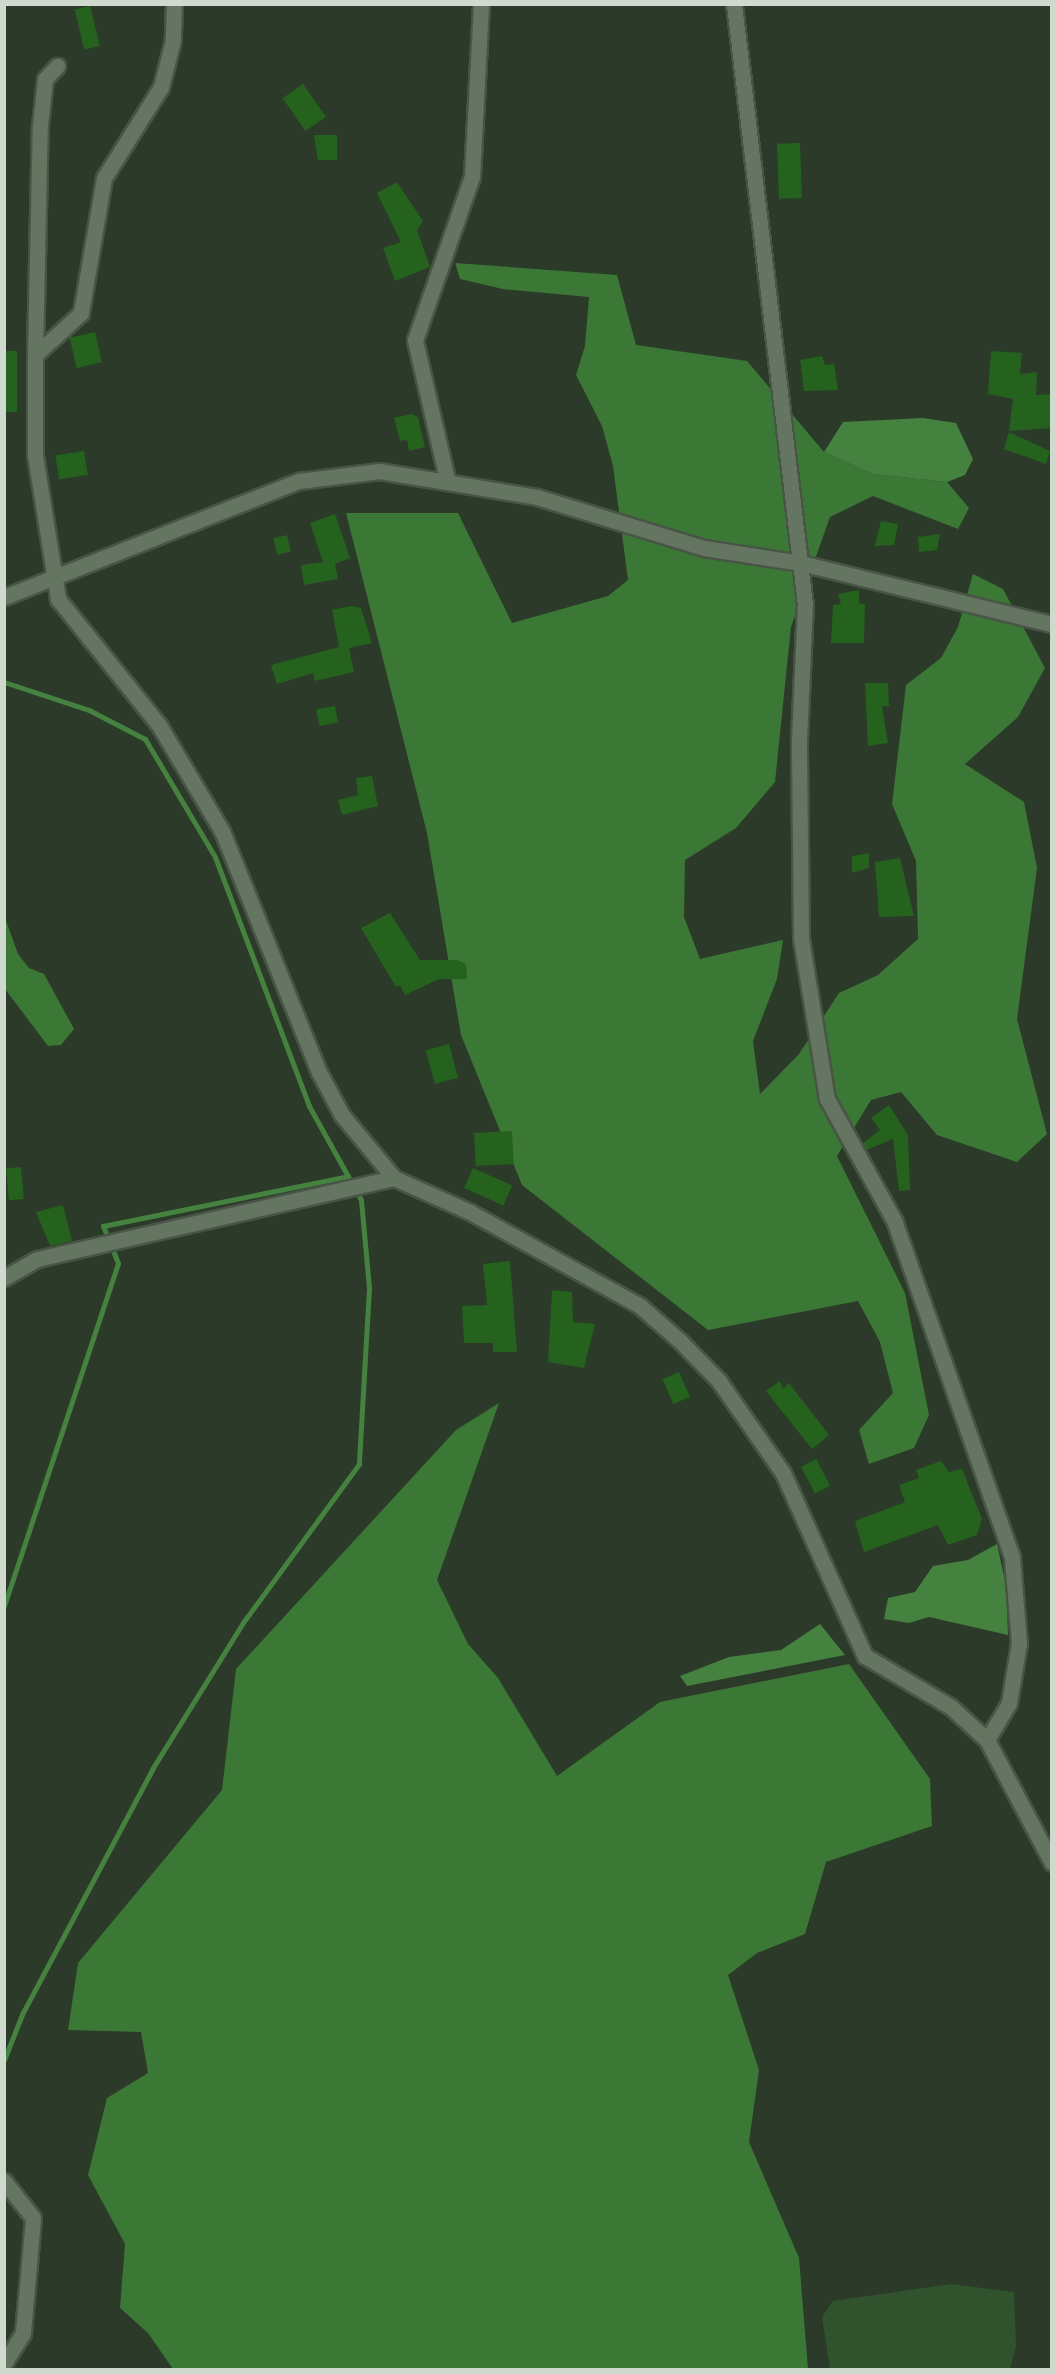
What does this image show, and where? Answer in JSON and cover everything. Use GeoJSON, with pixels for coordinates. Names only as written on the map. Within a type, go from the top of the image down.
{"type":"FeatureCollection","features":[{"type":"Feature","properties":{"kind":"street"},"geometry":{"type":"LineString","coordinates":[[35,356],[81,313],[104,178],[160,87],[173,40],[174,4]]}},
{"type":"Feature","properties":{"kind":"street"},"geometry":{"type":"LineString","coordinates":[[447,479],[415,340],[472,176],[481,4]]}},
{"type":"Feature","properties":{"kind":"street"},"geometry":{"type":"LineString","coordinates":[[734,4],[806,605],[799,740],[801,939],[827,1099],[894,1222],[1012,1557],[1019,1643],[1009,1703],[987,1740]]}},
{"type":"Feature","properties":{"kind":"street"},"geometry":{"type":"LineString","coordinates":[[57,66],[45,79],[40,125],[35,356],[35,455],[51,579],[63,607],[159,724],[222,831],[319,1072],[342,1114],[394,1178],[470,1212],[640,1306],[680,1341],[719,1381],[783,1473],[865,1656],[951,1707],[987,1740],[1052,1863]]}},
{"type":"Feature","properties":{"kind":"street"},"geometry":{"type":"LineString","coordinates":[[4,597],[299,481],[379,471],[447,479],[537,498],[704,548],[801,563],[1052,624]]}},
{"type":"Feature","properties":{"kind":"street"},"geometry":{"type":"LineString","coordinates":[[4,1278],[37,1259],[394,1178]]}},
{"type":"Feature","properties":{"kind":"street"},"geometry":{"type":"LineString","coordinates":[[4,2181],[33,2218],[23,2333],[4,2364]]}},
{"type":"Feature","properties":{"kind":"shaded area"},"geometry":{"type":"Polygon","coordinates":[[[455,263],[617,275],[636,345],[747,361],[824,452],[873,474],[947,482],[969,508],[958,529],[873,496],[830,517],[791,627],[775,782],[736,828],[685,860],[684,917],[700,959],[783,940],[777,979],[753,1041],[760,1094],[799,1054],[839,993],[878,975],[918,939],[916,861],[892,804],[906,685],[941,658],[958,627],[973,574],[1003,589],[1045,668],[1018,717],[965,764],[1024,802],[1037,868],[1017,1019],[1047,1134],[1017,1162],[937,1135],[901,1092],[871,1100],[837,1156],[905,1293],[929,1415],[914,1448],[869,1464],[859,1430],[893,1393],[880,1342],[858,1301],[708,1330],[522,1185],[461,1035],[427,833],[346,513],[458,513],[512,623],[608,596],[628,580],[613,466],[602,426],[576,375],[585,346],[589,297],[503,289],[460,279],[455,263]]]}},
{"type":"Feature","properties":{"kind":"shaded area"},"geometry":{"type":"Polygon","coordinates":[[[923,418],[956,423],[973,459],[965,475],[947,482],[873,474],[824,452],[843,422],[923,418]]]}},
{"type":"Feature","properties":{"kind":"shaded area"},"geometry":{"type":"Polygon","coordinates":[[[4,915],[18,954],[29,968],[44,974],[74,1029],[61,1045],[48,1046],[5,989],[4,915]]]}},
{"type":"Feature","properties":{"kind":"shaded area"},"geometry":{"type":"Polygon","coordinates":[[[499,1403],[437,1580],[468,1644],[498,1678],[557,1776],[660,1702],[849,1664],[930,1779],[932,1826],[826,1862],[805,1934],[757,1953],[728,1975],[759,2070],[749,2142],[799,2258],[808,2369],[173,2369],[148,2333],[120,2308],[125,2244],[88,2175],[107,2098],[148,2073],[141,2032],[68,2030],[78,1963],[222,1790],[236,1669],[456,1430],[499,1403]]]}},
{"type":"Feature","properties":{"kind":"shaded area"},"geometry":{"type":"Polygon","coordinates":[[[997,1544],[1006,1585],[1008,1635],[929,1617],[909,1623],[884,1619],[888,1598],[915,1592],[933,1566],[968,1560],[997,1544]]]}},
{"type":"Feature","properties":{"kind":"shaded area"},"geometry":{"type":"Polygon","coordinates":[[[820,1624],[845,1655],[687,1686],[680,1676],[729,1657],[781,1650],[820,1624]]]}},
{"type":"Feature","properties":{"kind":"shaded area"},"geometry":{"type":"Polygon","coordinates":[[[951,2284],[1014,2292],[1016,2346],[1010,2369],[830,2369],[822,2317],[833,2301],[951,2284]]]}},
{"type":"Feature","properties":{"kind":"building"},"geometry":{"type":"Polygon","coordinates":[[[90,6],[100,46],[84,50],[74,10],[90,6]]]}},
{"type":"Feature","properties":{"kind":"building"},"geometry":{"type":"Polygon","coordinates":[[[303,84],[326,117],[305,131],[283,98],[303,84]]]}},
{"type":"Feature","properties":{"kind":"building"},"geometry":{"type":"Polygon","coordinates":[[[314,135],[337,135],[337,160],[318,160],[314,135]]]}},
{"type":"Feature","properties":{"kind":"building"},"geometry":{"type":"Polygon","coordinates":[[[800,143],[802,198],[779,199],[777,144],[800,143]]]}},
{"type":"Feature","properties":{"kind":"building"},"geometry":{"type":"Polygon","coordinates":[[[397,182],[423,221],[417,230],[430,267],[395,281],[383,248],[401,242],[377,193],[397,182]]]}},
{"type":"Feature","properties":{"kind":"building"},"geometry":{"type":"Polygon","coordinates":[[[95,332],[102,362],[77,368],[70,338],[95,332]]]}},
{"type":"Feature","properties":{"kind":"building"},"geometry":{"type":"Polygon","coordinates":[[[4,351],[17,351],[17,412],[4,412],[4,351]]]}},
{"type":"Feature","properties":{"kind":"building"},"geometry":{"type":"Polygon","coordinates":[[[991,351],[1022,353],[1020,374],[1037,372],[1036,395],[1052,394],[1052,428],[1009,431],[1013,399],[988,394],[991,351]]]}},
{"type":"Feature","properties":{"kind":"building"},"geometry":{"type":"Polygon","coordinates":[[[822,356],[825,365],[834,364],[838,390],[804,391],[800,360],[822,356]]]}},
{"type":"Feature","properties":{"kind":"building"},"geometry":{"type":"Polygon","coordinates":[[[411,414],[418,417],[425,447],[409,451],[407,440],[400,441],[394,418],[411,414]]]}},
{"type":"Feature","properties":{"kind":"building"},"geometry":{"type":"Polygon","coordinates":[[[1009,432],[1050,451],[1046,464],[1004,449],[1009,432]]]}},
{"type":"Feature","properties":{"kind":"building"},"geometry":{"type":"Polygon","coordinates":[[[84,451],[88,475],[59,479],[55,456],[84,451]]]}},
{"type":"Feature","properties":{"kind":"building"},"geometry":{"type":"Polygon","coordinates":[[[335,514],[350,558],[335,564],[338,579],[304,585],[301,565],[323,562],[310,523],[335,514]]]}},
{"type":"Feature","properties":{"kind":"building"},"geometry":{"type":"Polygon","coordinates":[[[881,521],[898,524],[894,545],[875,546],[881,521]]]}},
{"type":"Feature","properties":{"kind":"building"},"geometry":{"type":"Polygon","coordinates":[[[940,534],[937,550],[919,552],[918,537],[940,534]]]}},
{"type":"Feature","properties":{"kind":"building"},"geometry":{"type":"Polygon","coordinates":[[[287,535],[291,552],[277,555],[273,538],[287,535]]]}},
{"type":"Feature","properties":{"kind":"building"},"geometry":{"type":"Polygon","coordinates":[[[859,590],[859,604],[865,604],[864,643],[831,643],[833,605],[841,604],[838,594],[859,590]]]}},
{"type":"Feature","properties":{"kind":"building"},"geometry":{"type":"Polygon","coordinates":[[[351,606],[361,608],[372,643],[349,648],[354,672],[315,681],[313,673],[277,684],[271,665],[339,647],[332,610],[351,606]]]}},
{"type":"Feature","properties":{"kind":"building"},"geometry":{"type":"Polygon","coordinates":[[[865,683],[888,683],[889,706],[882,706],[888,743],[868,746],[865,683]]]}},
{"type":"Feature","properties":{"kind":"building"},"geometry":{"type":"Polygon","coordinates":[[[335,706],[338,723],[319,726],[316,709],[335,706]]]}},
{"type":"Feature","properties":{"kind":"building"},"geometry":{"type":"Polygon","coordinates":[[[372,776],[378,806],[342,815],[338,800],[358,795],[356,778],[372,776]]]}},
{"type":"Feature","properties":{"kind":"building"},"geometry":{"type":"Polygon","coordinates":[[[869,853],[869,868],[852,873],[852,856],[869,853]]]}},
{"type":"Feature","properties":{"kind":"building"},"geometry":{"type":"Polygon","coordinates":[[[900,858],[914,916],[879,917],[875,862],[900,858]]]}},
{"type":"Feature","properties":{"kind":"building"},"geometry":{"type":"Polygon","coordinates":[[[390,913],[420,960],[457,960],[466,964],[467,979],[439,979],[405,995],[400,985],[396,987],[361,928],[390,913]]]}},
{"type":"Feature","properties":{"kind":"building"},"geometry":{"type":"Polygon","coordinates":[[[449,1044],[458,1078],[435,1084],[426,1050],[449,1044]]]}},
{"type":"Feature","properties":{"kind":"building"},"geometry":{"type":"Polygon","coordinates":[[[889,1105],[908,1135],[910,1190],[899,1191],[893,1139],[866,1150],[863,1143],[880,1130],[871,1118],[889,1105]]]}},
{"type":"Feature","properties":{"kind":"building"},"geometry":{"type":"Polygon","coordinates":[[[512,1131],[514,1164],[476,1166],[474,1133],[512,1131]]]}},
{"type":"Feature","properties":{"kind":"building"},"geometry":{"type":"Polygon","coordinates":[[[21,1167],[24,1199],[9,1200],[6,1168],[21,1167]]]}},
{"type":"Feature","properties":{"kind":"building"},"geometry":{"type":"Polygon","coordinates":[[[473,1168],[512,1185],[503,1206],[464,1188],[473,1168]]]}},
{"type":"Feature","properties":{"kind":"building"},"geometry":{"type":"Polygon","coordinates":[[[63,1205],[72,1241],[50,1246],[36,1212],[63,1205]]]}},
{"type":"Feature","properties":{"kind":"building"},"geometry":{"type":"Polygon","coordinates":[[[510,1261],[517,1352],[493,1352],[493,1343],[464,1343],[462,1306],[487,1305],[483,1264],[510,1261]]]}},
{"type":"Feature","properties":{"kind":"building"},"geometry":{"type":"Polygon","coordinates":[[[552,1290],[572,1292],[573,1322],[595,1324],[584,1368],[548,1362],[552,1290]]]}},
{"type":"Feature","properties":{"kind":"building"},"geometry":{"type":"Polygon","coordinates":[[[679,1372],[690,1397],[674,1404],[663,1379],[679,1372]]]}},
{"type":"Feature","properties":{"kind":"building"},"geometry":{"type":"Polygon","coordinates":[[[780,1381],[783,1389],[789,1383],[829,1435],[812,1449],[766,1391],[780,1381]]]}},
{"type":"Feature","properties":{"kind":"building"},"geometry":{"type":"Polygon","coordinates":[[[816,1459],[830,1485],[815,1493],[801,1467],[816,1459]]]}},
{"type":"Feature","properties":{"kind":"building"},"geometry":{"type":"Polygon","coordinates":[[[941,1461],[949,1472],[962,1469],[982,1519],[977,1535],[948,1545],[938,1525],[864,1552],[855,1521],[905,1502],[899,1485],[919,1478],[916,1470],[941,1461]]]}},
{"type":"Feature","properties":{"kind":"waterway"},"geometry":{"type":"LineString","coordinates":[[4,682],[89,710],[145,739],[215,857],[309,1106],[361,1200],[369,1288],[359,1464],[244,1621],[153,1768],[23,2012],[4,2060]]}},
{"type":"Feature","properties":{"kind":"waterway"},"geometry":{"type":"LineString","coordinates":[[4,1606],[118,1263],[103,1226],[348,1176]]}}]}
